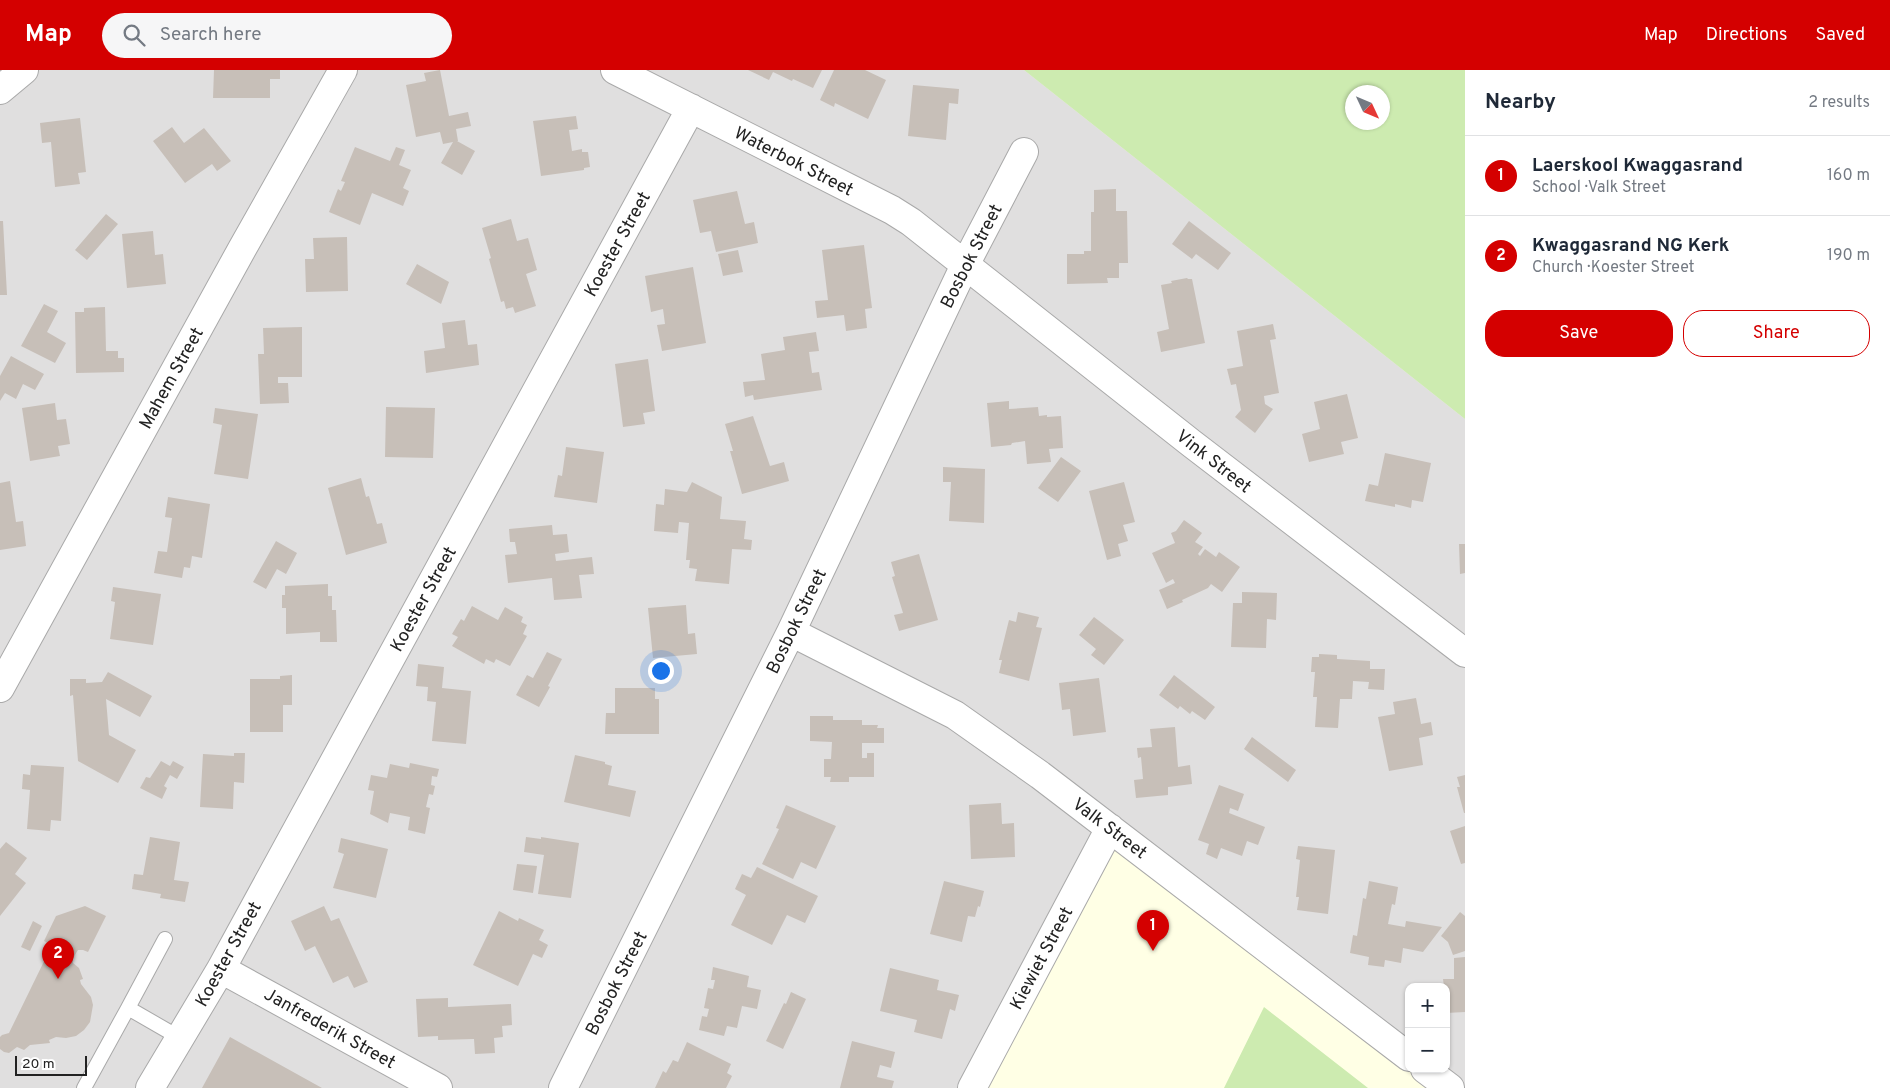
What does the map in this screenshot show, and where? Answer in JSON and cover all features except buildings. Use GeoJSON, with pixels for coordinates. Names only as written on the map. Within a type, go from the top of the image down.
{"type":"FeatureCollection","features":[{"type":"Feature","properties":{"kind":"street"},"geometry":{"type":"LineString","coordinates":[[0,90],[24,70]]}},
{"type":"Feature","properties":{"kind":"street","name":"Mahem Street"},"geometry":{"type":"LineString","coordinates":[[0,688],[343,70]]}},
{"type":"Feature","properties":{"kind":"street","name":"Waterbok Street"},"geometry":{"type":"LineString","coordinates":[[614,70],[892,210],[911,222],[966,265]]}},
{"type":"Feature","properties":{"kind":"street","name":"Koester Street"},"geometry":{"type":"LineString","coordinates":[[150,1088],[221,969],[691,108]]}},
{"type":"Feature","properties":{"kind":"street","name":"Bosbok Street"},"geometry":{"type":"LineString","coordinates":[[563,1088],[791,632],[966,265],[1024,152]]}},
{"type":"Feature","properties":{"kind":"street","name":"Vink Street"},"geometry":{"type":"LineString","coordinates":[[966,265],[1199,449],[1465,653]]}},
{"type":"Feature","properties":{"kind":"street","name":"Valk Street"},"geometry":{"type":"LineString","coordinates":[[791,632],[955,715],[1040,775],[1405,1054]]}},
{"type":"Feature","properties":{"kind":"street","name":"Kiewiet Street"},"geometry":{"type":"LineString","coordinates":[[972,1088],[1110,828]]}},
{"type":"Feature","properties":{"kind":"street","name":"Janfrederik Street"},"geometry":{"type":"LineString","coordinates":[[221,969],[438,1088]]}},
{"type":"Feature","properties":{"kind":"street"},"geometry":{"type":"LineString","coordinates":[[1430,1073],[1450,1088]]}},
{"type":"Feature","properties":{"kind":"lane"},"geometry":{"type":"LineString","coordinates":[[84,1088],[166,939]]}},
{"type":"Feature","properties":{"kind":"lane"},"geometry":{"type":"LineString","coordinates":[[128,1008],[180,1038]]}},
{"type":"Feature","properties":{"kind":"shaded area"},"geometry":{"type":"Polygon","coordinates":[[[0,70],[1024,70],[1465,419],[1465,1088],[0,1088],[0,70]]]}},
{"type":"Feature","properties":{"kind":"shaded area"},"geometry":{"type":"Polygon","coordinates":[[[1108,835],[1405,1064],[1405,1073],[1417,1073],[1436,1088],[975,1088],[1108,835]]]}},
{"type":"Feature","properties":{"kind":"green space"},"geometry":{"type":"Polygon","coordinates":[[[1024,70],[1465,70],[1465,419],[1024,70]]]}},
{"type":"Feature","properties":{"kind":"green space"},"geometry":{"type":"Polygon","coordinates":[[[1264,1007],[1368,1088],[1224,1088],[1264,1007]]]}},
{"type":"Feature","properties":{"kind":"place","name":"Laerskool Kwaggasrand"},"geometry":{"type":"Point","coordinates":[1153,951]}},
{"type":"Feature","properties":{"kind":"place","name":"Kwaggasrand NG Kerk"},"geometry":{"type":"Point","coordinates":[58,979]}}]}
